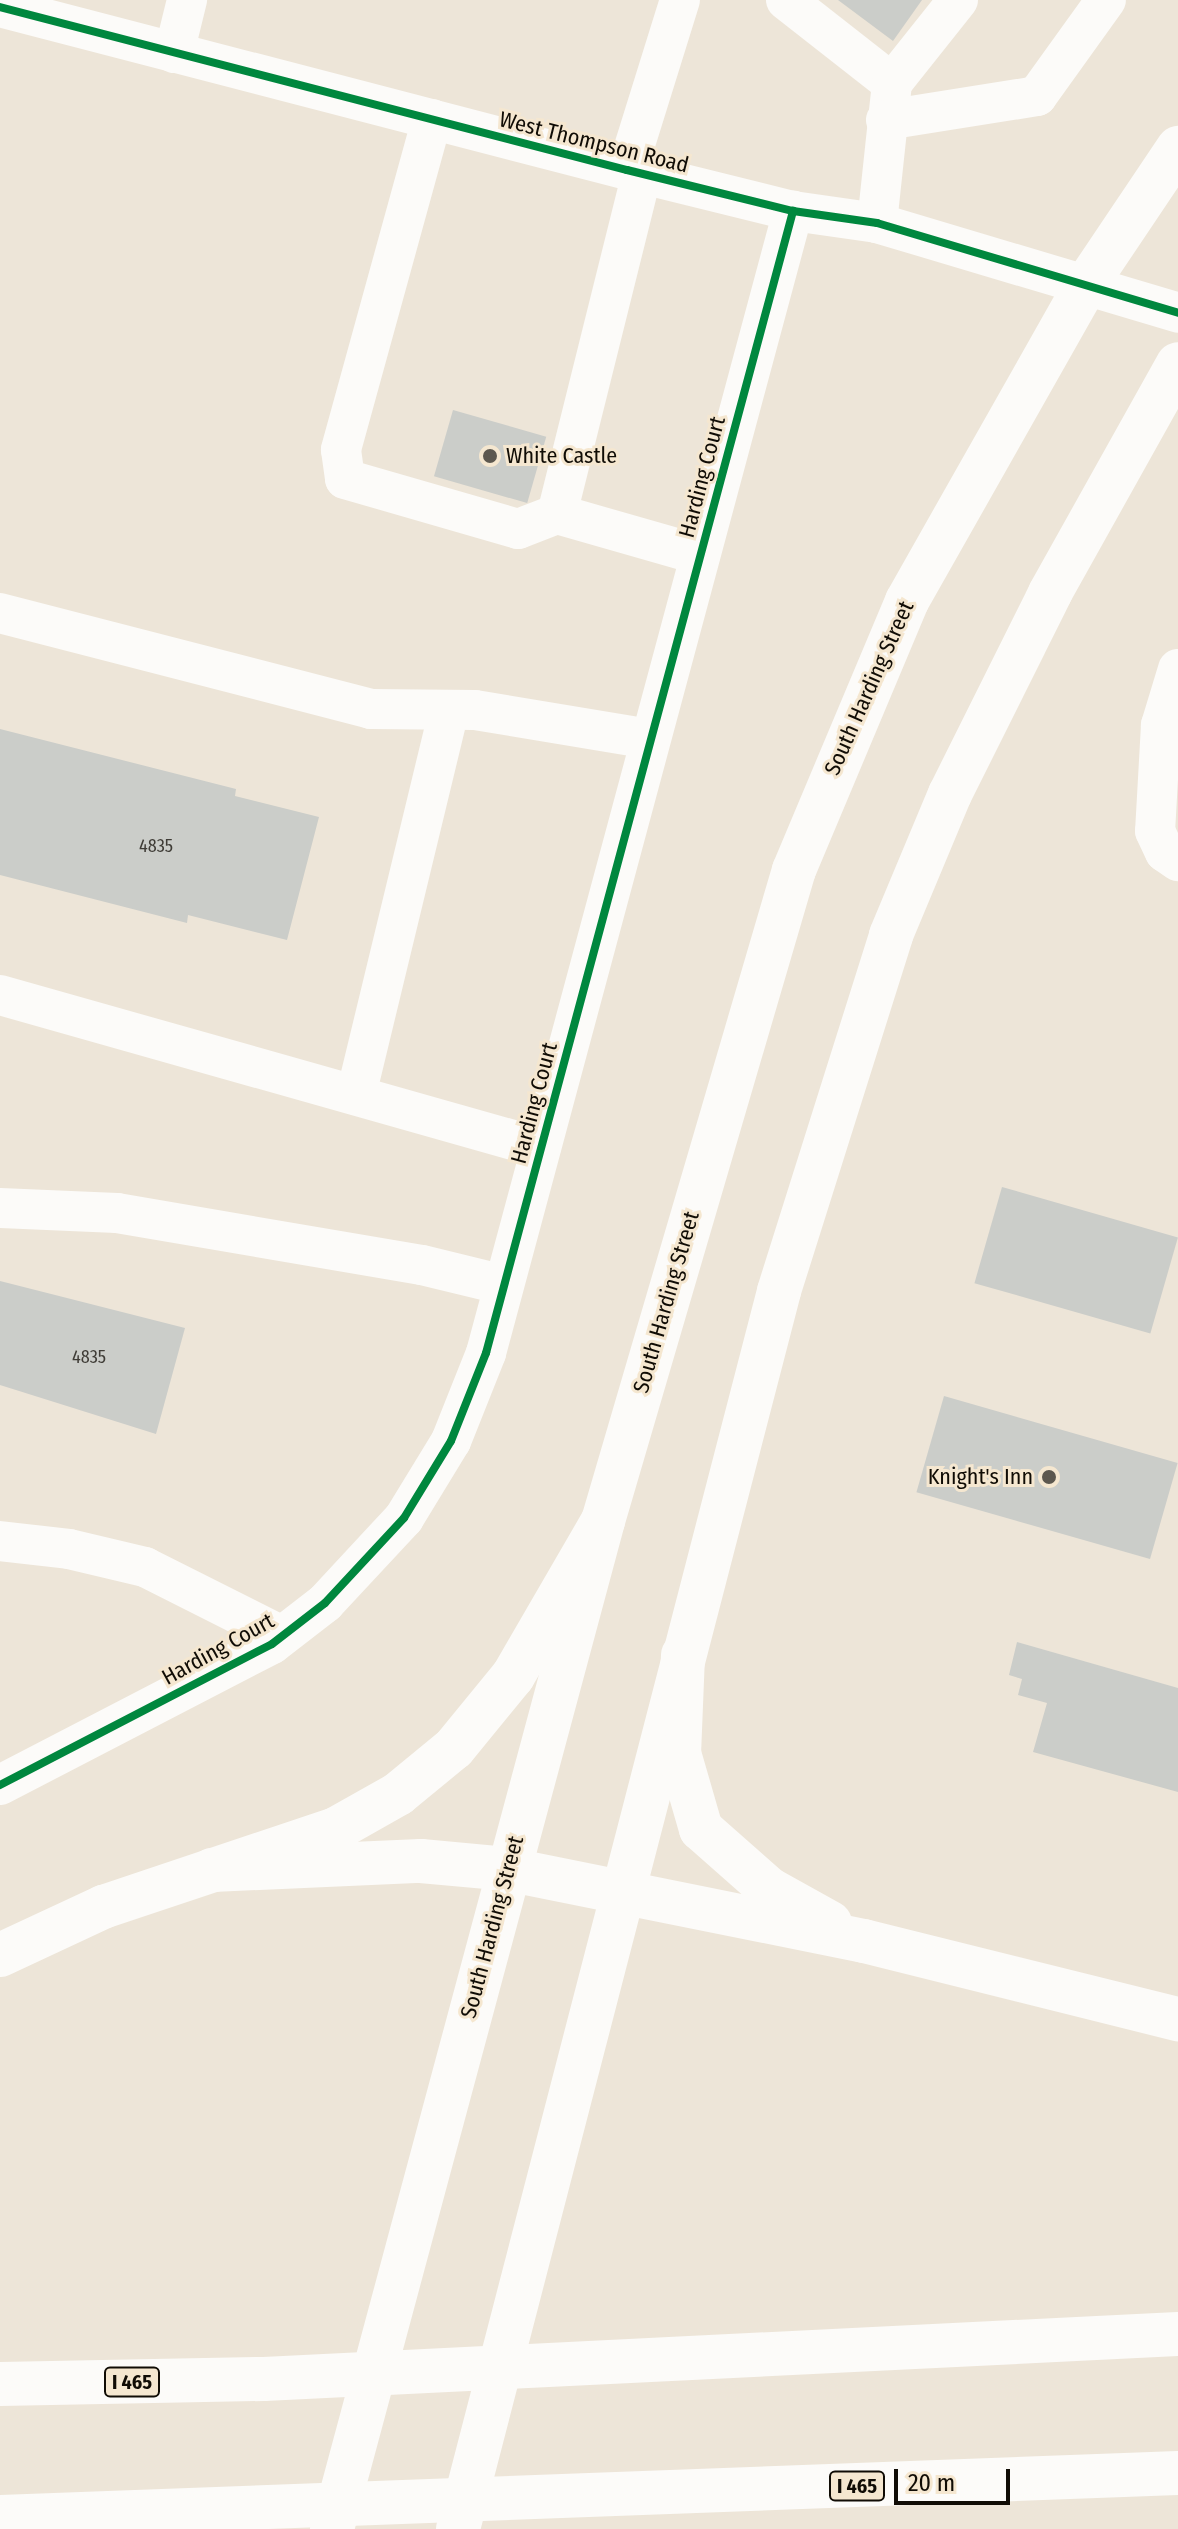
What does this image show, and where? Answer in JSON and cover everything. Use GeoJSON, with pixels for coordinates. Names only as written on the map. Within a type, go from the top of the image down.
{"type":"FeatureCollection","features":[{"type":"Feature","properties":{"kind":"main road","name":"South Harding Street"},"geometry":{"type":"LineString","coordinates":[[332,2529],[603,1521],[768,948],[823,793],[907,601],[1084,288],[1178,148]]}},
{"type":"Feature","properties":{"kind":"main road"},"geometry":{"type":"LineString","coordinates":[[458,2529],[541,2219],[621,1893],[779,1291],[891,935],[950,794],[1043,606],[1178,364]]}},
{"type":"Feature","properties":{"kind":"main road"},"geometry":{"type":"LineString","coordinates":[[0,1955],[103,1907],[336,1829],[398,1794],[454,1748],[513,1676],[603,1521]]}},
{"type":"Feature","properties":{"kind":"main road"},"geometry":{"type":"LineString","coordinates":[[683,1655],[679,1753],[701,1829],[769,1889],[864,1941]]}},
{"type":"Feature","properties":{"kind":"main road"},"geometry":{"type":"LineString","coordinates":[[212,1870],[421,1861],[507,1869],[864,1941],[1178,2019]]}},
{"type":"Feature","properties":{"kind":"main road","name":"I 465"},"geometry":{"type":"LineString","coordinates":[[0,2384],[264,2379],[575,2361],[1082,2342],[1178,2334]]}},
{"type":"Feature","properties":{"kind":"main road","name":"I 465"},"geometry":{"type":"LineString","coordinates":[[0,2517],[535,2500],[1178,2473]]}},
{"type":"Feature","properties":{"kind":"street"},"geometry":{"type":"LineString","coordinates":[[174,53],[187,0]]}},
{"type":"Feature","properties":{"kind":"street"},"geometry":{"type":"LineString","coordinates":[[557,514],[635,172],[680,0]]}},
{"type":"Feature","properties":{"kind":"street"},"geometry":{"type":"LineString","coordinates":[[786,0],[889,101],[1037,96],[1106,0]]}},
{"type":"Feature","properties":{"kind":"street"},"geometry":{"type":"LineString","coordinates":[[877,223],[889,101],[958,0]]}},
{"type":"Feature","properties":{"kind":"street","name":"West Thompson Road"},"geometry":{"type":"LineString","coordinates":[[0,7],[793,211],[877,223],[1084,288],[1178,313]]}},
{"type":"Feature","properties":{"kind":"street"},"geometry":{"type":"LineString","coordinates":[[432,119],[341,450],[345,479],[518,529],[557,514],[700,555]]}},
{"type":"Feature","properties":{"kind":"street","name":"Harding Court"},"geometry":{"type":"LineString","coordinates":[[0,1785],[282,1636],[325,1603],[404,1518],[451,1441],[486,1353],[793,211]]}},
{"type":"Feature","properties":{"kind":"street"},"geometry":{"type":"LineString","coordinates":[[0,613],[371,709],[449,710],[566,723],[650,739]]}},
{"type":"Feature","properties":{"kind":"street"},"geometry":{"type":"LineString","coordinates":[[1178,669],[1161,725],[1155,831],[1165,852],[1178,861]]}},
{"type":"Feature","properties":{"kind":"street"},"geometry":{"type":"LineString","coordinates":[[356,1095],[449,710]]}},
{"type":"Feature","properties":{"kind":"street"},"geometry":{"type":"LineString","coordinates":[[0,995],[541,1148]]}},
{"type":"Feature","properties":{"kind":"street"},"geometry":{"type":"LineString","coordinates":[[0,1208],[117,1213],[422,1265],[504,1285]]}},
{"type":"Feature","properties":{"kind":"street"},"geometry":{"type":"LineString","coordinates":[[0,1541],[69,1549],[145,1567],[282,1636]]}},
{"type":"Feature","properties":{"kind":"building"},"geometry":{"type":"Polygon","coordinates":[[[838,0],[922,0],[893,41],[838,0]]]}},
{"type":"Feature","properties":{"kind":"building","name":"White Castle"},"geometry":{"type":"Polygon","coordinates":[[[453,410],[546,437],[527,503],[434,476],[453,410]]]}},
{"type":"Feature","properties":{"kind":"building"},"geometry":{"type":"Polygon","coordinates":[[[0,729],[236,789],[235,796],[319,817],[287,940],[188,915],[187,923],[0,875],[0,729]]]}},
{"type":"Feature","properties":{"kind":"building"},"geometry":{"type":"Polygon","coordinates":[[[1002,1187],[1178,1237],[1150,1334],[974,1283],[1002,1187]]]}},
{"type":"Feature","properties":{"kind":"building"},"geometry":{"type":"Polygon","coordinates":[[[0,1281],[185,1328],[156,1434],[0,1385],[0,1281]]]}},
{"type":"Feature","properties":{"kind":"building","name":"Knight's Inn"},"geometry":{"type":"Polygon","coordinates":[[[944,1396],[1178,1463],[1150,1559],[916,1492],[944,1396]]]}},
{"type":"Feature","properties":{"kind":"building"},"geometry":{"type":"Polygon","coordinates":[[[1017,1642],[1178,1688],[1178,1792],[1033,1752],[1047,1703],[1018,1695],[1022,1679],[1009,1675],[1017,1642]]]}},
{"type":"Feature","properties":{"kind":"cycle path"},"geometry":{"type":"LineString","coordinates":[[0,7],[793,211],[877,223],[1178,313]]}},
{"type":"Feature","properties":{"kind":"cycle path"},"geometry":{"type":"LineString","coordinates":[[0,1785],[272,1644],[325,1603],[404,1518],[451,1441],[486,1353],[793,211]]}},
{"type":"Feature","properties":{"kind":"place","name":"White Castle"},"geometry":{"type":"Point","coordinates":[490,456]}},
{"type":"Feature","properties":{"kind":"place","name":"Knight's Inn"},"geometry":{"type":"Point","coordinates":[1049,1477]}}]}
